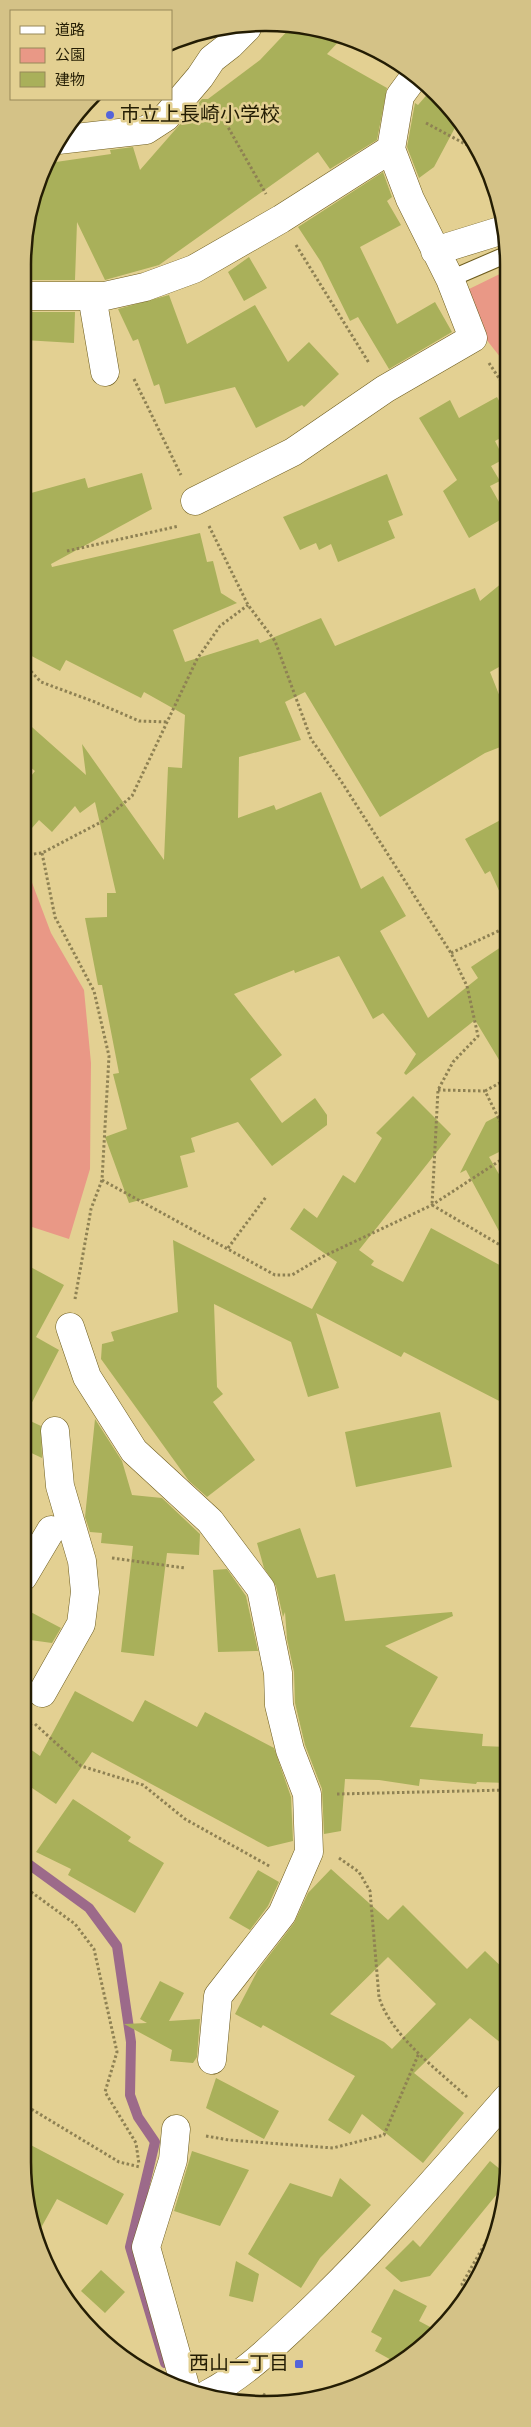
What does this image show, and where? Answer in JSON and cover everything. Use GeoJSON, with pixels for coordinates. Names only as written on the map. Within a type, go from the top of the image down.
{"type":"FeatureCollection","features":[{"type":"Feature","properties":{"kind":"street"},"geometry":{"type":"LineString","coordinates":[[69,139],[146,130],[166,117],[200,77],[212,58],[230,45],[242,32]]}},
{"type":"Feature","properties":{"kind":"street"},"geometry":{"type":"LineString","coordinates":[[201,511],[293,452],[385,389],[472,338],[450,279],[410,199],[391,149],[400,96],[410,82]]}},
{"type":"Feature","properties":{"kind":"street"},"geometry":{"type":"LineString","coordinates":[[31,296],[105,296],[145,287],[194,269],[281,219],[391,149]]}},
{"type":"Feature","properties":{"kind":"street"},"geometry":{"type":"LineString","coordinates":[[435,251],[497,232]]}},
{"type":"Feature","properties":{"kind":"street"},"geometry":{"type":"LineString","coordinates":[[92,296],[105,372]]}},
{"type":"Feature","properties":{"kind":"street"},"geometry":{"type":"LineString","coordinates":[[70,1327],[87,1377],[134,1451],[210,1522],[261,1589],[278,1673],[279,1705],[290,1750],[307,1794],[307,1855],[282,1914],[218,1996],[212,2060]]}},
{"type":"Feature","properties":{"kind":"street"},"geometry":{"type":"LineString","coordinates":[[42,1693],[81,1624],[85,1592],[80,1554],[60,1486],[55,1431]]}},
{"type":"Feature","properties":{"kind":"street"},"geometry":{"type":"LineString","coordinates":[[31,1564],[51,1530]]}},
{"type":"Feature","properties":{"kind":"street"},"geometry":{"type":"LineString","coordinates":[[216,2390],[226,2385],[258,2361],[326,2296],[399,2221],[498,2108]]}},
{"type":"Feature","properties":{"kind":"street"},"geometry":{"type":"LineString","coordinates":[[176,2129],[173,2160],[168,2180],[146,2247],[184,2381]]}},
{"type":"Feature","properties":{"kind":"lane"},"geometry":{"type":"LineString","coordinates":[[450,279],[499,258]]}},
{"type":"Feature","properties":{"kind":"path"},"geometry":{"type":"LineString","coordinates":[[398,108],[466,144]]}},
{"type":"Feature","properties":{"kind":"path"},"geometry":{"type":"LineString","coordinates":[[133,375],[139,393],[248,605],[275,641],[311,739],[341,781],[451,953],[466,986],[478,1036],[453,1062],[438,1090],[432,1205]]}},
{"type":"Feature","properties":{"kind":"path"},"geometry":{"type":"LineString","coordinates":[[67,551],[201,511]]}},
{"type":"Feature","properties":{"kind":"path"},"geometry":{"type":"LineString","coordinates":[[31,854],[42,853],[103,822],[132,796],[197,659],[220,626],[248,605]]}},
{"type":"Feature","properties":{"kind":"path"},"geometry":{"type":"LineString","coordinates":[[31,671],[41,682],[95,702],[139,722],[168,722]]}},
{"type":"Feature","properties":{"kind":"path"},"geometry":{"type":"LineString","coordinates":[[42,853],[55,917],[94,991],[109,1056],[102,1180],[86,1233],[70,1327]]}},
{"type":"Feature","properties":{"kind":"path"},"geometry":{"type":"LineString","coordinates":[[451,953],[500,930]]}},
{"type":"Feature","properties":{"kind":"path"},"geometry":{"type":"LineString","coordinates":[[438,1090],[485,1092],[500,1083]]}},
{"type":"Feature","properties":{"kind":"path"},"geometry":{"type":"LineString","coordinates":[[485,1092],[500,1121]]}},
{"type":"Feature","properties":{"kind":"path"},"geometry":{"type":"LineString","coordinates":[[102,1180],[178,1223],[276,1274],[292,1275],[322,1257],[432,1205],[500,1161]]}},
{"type":"Feature","properties":{"kind":"path"},"geometry":{"type":"LineString","coordinates":[[228,1248],[266,1198]]}},
{"type":"Feature","properties":{"kind":"path"},"geometry":{"type":"LineString","coordinates":[[432,1205],[500,1245]]}},
{"type":"Feature","properties":{"kind":"path"},"geometry":{"type":"LineString","coordinates":[[80,1554],[185,1568]]}},
{"type":"Feature","properties":{"kind":"path"},"geometry":{"type":"LineString","coordinates":[[33,1722],[82,1766],[143,1786],[185,1819],[286,1875],[307,1855],[338,1858],[358,1872],[370,1891],[381,2005],[384,2013],[419,2053],[498,2108]]}},
{"type":"Feature","properties":{"kind":"path"},"geometry":{"type":"LineString","coordinates":[[307,1794],[500,1790]]}},
{"type":"Feature","properties":{"kind":"path"},"geometry":{"type":"LineString","coordinates":[[31,1892],[75,1924],[94,1949],[117,2052],[106,2092],[136,2143],[140,2167],[119,2162],[31,2109]]}},
{"type":"Feature","properties":{"kind":"path"},"geometry":{"type":"LineString","coordinates":[[176,2129],[229,2140],[333,2148],[384,2135],[419,2053]]}},
{"type":"Feature","properties":{"kind":"path"},"geometry":{"type":"LineString","coordinates":[[463,2287],[462,2284],[484,2245]]}},
{"type":"Feature","properties":{"kind":"green space"},"geometry":{"type":"Polygon","coordinates":[[[500,274],[500,357],[482,334],[465,291],[500,274]]]}},
{"type":"Feature","properties":{"kind":"green space"},"geometry":{"type":"Polygon","coordinates":[[[31,880],[51,933],[84,990],[91,1063],[90,1169],[69,1239],[31,1227],[31,880]]]}},
{"type":"Feature","properties":{"kind":"building"},"geometry":{"type":"Polygon","coordinates":[[[286,32],[337,43],[327,54],[387,88],[377,140],[330,169],[318,152],[159,265],[105,280],[77,222],[75,280],[31,280],[33,235],[39,205],[55,162],[111,154],[110,150],[133,147],[140,170],[202,99],[208,99],[260,60],[286,32]]]}},
{"type":"Feature","properties":{"kind":"building"},"geometry":{"type":"Polygon","coordinates":[[[426,95],[442,111],[455,128],[434,167],[419,178],[407,147],[415,103],[418,105],[426,95]]]}},
{"type":"Feature","properties":{"kind":"building"},"geometry":{"type":"Polygon","coordinates":[[[383,172],[392,197],[387,201],[401,225],[360,247],[397,324],[435,302],[452,332],[389,369],[358,317],[350,321],[321,262],[298,227],[383,172]]]}},
{"type":"Feature","properties":{"kind":"building"},"geometry":{"type":"Polygon","coordinates":[[[249,257],[267,288],[244,301],[228,272],[249,257]]]}},
{"type":"Feature","properties":{"kind":"building"},"geometry":{"type":"Polygon","coordinates":[[[169,295],[187,344],[255,305],[288,362],[309,342],[339,374],[304,407],[302,405],[256,428],[235,387],[165,404],[159,384],[154,386],[138,339],[133,341],[118,309],[169,295]]]}},
{"type":"Feature","properties":{"kind":"building"},"geometry":{"type":"Polygon","coordinates":[[[31,312],[75,312],[74,343],[31,340],[31,312]]]}},
{"type":"Feature","properties":{"kind":"building"},"geometry":{"type":"Polygon","coordinates":[[[497,397],[500,402],[500,438],[495,441],[500,451],[500,461],[491,466],[500,481],[490,486],[500,504],[500,520],[469,538],[443,491],[457,480],[419,418],[450,400],[459,418],[497,397]]]}},
{"type":"Feature","properties":{"kind":"building"},"geometry":{"type":"Polygon","coordinates":[[[142,473],[152,509],[51,564],[52,567],[200,533],[207,562],[213,561],[221,593],[237,603],[173,630],[185,662],[258,639],[260,643],[321,618],[335,646],[475,588],[480,601],[500,585],[500,666],[490,672],[500,697],[500,747],[485,753],[380,817],[305,692],[285,702],[301,740],[239,757],[238,818],[274,805],[276,810],[321,792],[361,889],[383,876],[406,916],[380,931],[428,1018],[478,978],[471,967],[500,948],[500,1061],[475,1020],[406,1075],[404,1073],[416,1054],[383,1013],[373,1019],[339,956],[295,973],[294,970],[234,994],[282,1055],[250,1079],[282,1123],[315,1098],[327,1115],[327,1125],[272,1166],[238,1122],[191,1138],[195,1152],[180,1156],[188,1187],[129,1203],[105,1137],[127,1129],[113,1074],[119,1073],[102,985],[98,985],[85,918],[107,917],[107,893],[116,893],[95,802],[80,813],[75,806],[52,832],[39,820],[31,829],[31,776],[35,771],[31,768],[31,726],[86,775],[82,744],[164,860],[168,767],[182,768],[185,715],[144,692],[141,698],[66,660],[60,671],[31,656],[31,493],[85,478],[88,488],[142,473]]]}},
{"type":"Feature","properties":{"kind":"building"},"geometry":{"type":"Polygon","coordinates":[[[387,474],[403,515],[388,521],[395,538],[338,562],[331,544],[319,550],[316,543],[300,550],[283,517],[387,474]]]}},
{"type":"Feature","properties":{"kind":"building"},"geometry":{"type":"Polygon","coordinates":[[[500,820],[500,893],[490,871],[485,874],[465,839],[500,820]]]}},
{"type":"Feature","properties":{"kind":"building"},"geometry":{"type":"Polygon","coordinates":[[[413,1096],[451,1134],[359,1250],[374,1261],[371,1265],[403,1282],[431,1228],[500,1265],[500,1401],[404,1352],[401,1357],[316,1313],[339,1388],[308,1397],[291,1342],[214,1304],[217,1387],[223,1394],[213,1402],[255,1460],[207,1497],[189,1481],[101,1359],[102,1344],[114,1341],[111,1332],[178,1312],[173,1240],[312,1309],[337,1262],[290,1229],[304,1208],[317,1218],[343,1175],[355,1183],[382,1138],[376,1133],[413,1096]]]}},
{"type":"Feature","properties":{"kind":"building"},"geometry":{"type":"Polygon","coordinates":[[[500,1115],[500,1152],[489,1157],[500,1176],[500,1233],[466,1170],[460,1173],[486,1122],[500,1115]]]}},
{"type":"Feature","properties":{"kind":"building"},"geometry":{"type":"Polygon","coordinates":[[[31,1267],[64,1285],[36,1337],[59,1350],[31,1404],[31,1267]]]}},
{"type":"Feature","properties":{"kind":"building"},"geometry":{"type":"Polygon","coordinates":[[[440,1412],[452,1467],[356,1487],[345,1432],[440,1412]]]}},
{"type":"Feature","properties":{"kind":"building"},"geometry":{"type":"Polygon","coordinates":[[[95,1419],[122,1461],[132,1495],[162,1498],[200,1534],[199,1555],[167,1553],[154,1656],[121,1652],[133,1546],[101,1543],[102,1533],[90,1532],[85,1517],[95,1419]]]}},
{"type":"Feature","properties":{"kind":"building"},"geometry":{"type":"Polygon","coordinates":[[[31,1421],[41,1426],[42,1458],[31,1453],[31,1421]]]}},
{"type":"Feature","properties":{"kind":"building"},"geometry":{"type":"Polygon","coordinates":[[[300,1528],[317,1578],[335,1574],[345,1621],[452,1612],[453,1616],[385,1646],[438,1677],[410,1727],[483,1734],[482,1746],[500,1747],[500,1783],[477,1782],[476,1784],[420,1779],[419,1786],[379,1780],[345,1779],[341,1831],[324,1834],[322,1789],[305,1745],[295,1703],[294,1672],[287,1639],[285,1612],[283,1617],[276,1586],[264,1568],[257,1543],[300,1528]]]}},
{"type":"Feature","properties":{"kind":"building"},"geometry":{"type":"Polygon","coordinates":[[[227,1569],[246,1596],[258,1651],[218,1652],[213,1570],[227,1569]]]}},
{"type":"Feature","properties":{"kind":"building"},"geometry":{"type":"Polygon","coordinates":[[[31,1612],[61,1628],[52,1643],[31,1640],[31,1612]]]}},
{"type":"Feature","properties":{"kind":"building"},"geometry":{"type":"Polygon","coordinates":[[[75,1691],[133,1722],[145,1700],[197,1727],[205,1712],[274,1748],[291,1797],[293,1841],[268,1847],[92,1752],[56,1804],[31,1787],[31,1750],[40,1756],[75,1691]]]}},
{"type":"Feature","properties":{"kind":"building"},"geometry":{"type":"Polygon","coordinates":[[[73,1799],[131,1837],[128,1841],[164,1863],[135,1913],[68,1875],[71,1869],[36,1852],[73,1799]]]}},
{"type":"Feature","properties":{"kind":"building"},"geometry":{"type":"Polygon","coordinates":[[[331,1869],[388,1920],[403,1905],[467,1969],[485,1951],[500,1965],[500,2042],[470,2018],[414,2073],[464,2113],[423,2163],[362,2114],[350,2134],[328,2120],[355,2076],[263,2025],[261,2028],[235,2014],[258,1970],[294,1923],[308,1893],[331,1869]],[[388,1957],[330,2014],[384,2042],[392,2049],[436,2004],[388,1957]]]}},
{"type":"Feature","properties":{"kind":"building"},"geometry":{"type":"Polygon","coordinates":[[[258,1870],[279,1882],[268,1906],[250,1930],[229,1918],[258,1870]]]}},
{"type":"Feature","properties":{"kind":"building"},"geometry":{"type":"Polygon","coordinates":[[[160,1981],[184,1993],[169,2021],[200,2019],[197,2057],[193,2063],[170,2061],[172,2050],[124,2024],[147,2023],[140,2019],[160,1981]]]}},
{"type":"Feature","properties":{"kind":"building"},"geometry":{"type":"Polygon","coordinates":[[[216,2078],[279,2111],[264,2139],[206,2108],[216,2078]]]}},
{"type":"Feature","properties":{"kind":"building"},"geometry":{"type":"Polygon","coordinates":[[[31,2145],[124,2194],[107,2225],[57,2199],[41,2228],[33,2192],[31,2145]]]}},
{"type":"Feature","properties":{"kind":"building"},"geometry":{"type":"Polygon","coordinates":[[[192,2151],[249,2170],[220,2226],[174,2211],[192,2151]]]}},
{"type":"Feature","properties":{"kind":"building"},"geometry":{"type":"Polygon","coordinates":[[[490,2161],[500,2169],[498,2193],[430,2276],[401,2282],[385,2268],[413,2240],[420,2247],[490,2161]]]}},
{"type":"Feature","properties":{"kind":"building"},"geometry":{"type":"Polygon","coordinates":[[[340,2178],[371,2205],[320,2258],[301,2288],[248,2254],[290,2183],[332,2197],[340,2178]]]}},
{"type":"Feature","properties":{"kind":"building"},"geometry":{"type":"Polygon","coordinates":[[[236,2261],[259,2274],[253,2302],[229,2296],[236,2261]]]}},
{"type":"Feature","properties":{"kind":"building"},"geometry":{"type":"Polygon","coordinates":[[[101,2270],[125,2292],[105,2313],[81,2291],[101,2270]]]}},
{"type":"Feature","properties":{"kind":"building"},"geometry":{"type":"Polygon","coordinates":[[[394,2289],[427,2306],[419,2321],[431,2327],[420,2338],[390,2359],[375,2351],[382,2338],[371,2332],[394,2289]]]}},
{"type":"Feature","properties":{"kind":"waterway"},"geometry":{"type":"LineString","coordinates":[[31,1866],[89,1908],[117,1946],[131,2042],[130,2095],[138,2117],[155,2142],[130,2247],[165,2363]]}},
{"type":"Feature","properties":{"kind":"place","name":"市立上長崎小学校"},"geometry":{"type":"Point","coordinates":[110,115]}},
{"type":"Feature","properties":{"kind":"place","name":"西山一丁目"},"geometry":{"type":"Point","coordinates":[299,2364]}}]}
